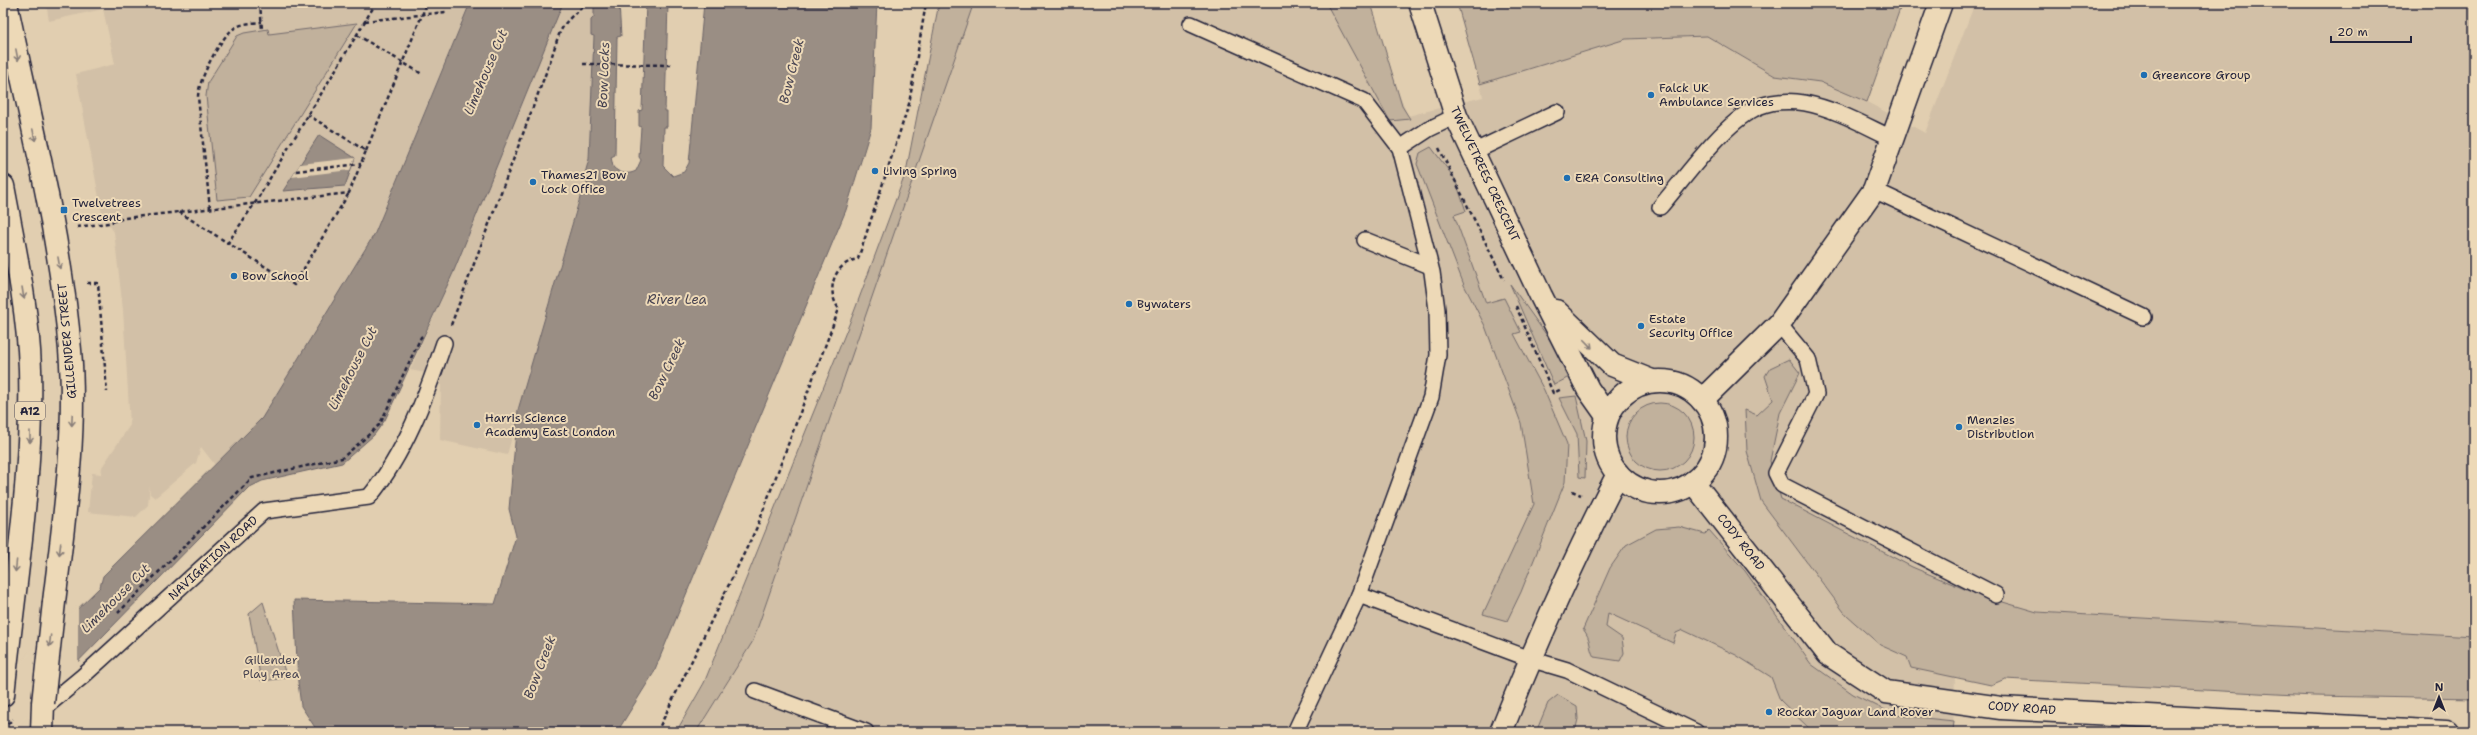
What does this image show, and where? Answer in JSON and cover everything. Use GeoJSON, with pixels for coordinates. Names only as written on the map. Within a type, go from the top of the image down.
{"type":"FeatureCollection","features":[{"type":"Feature","properties":{"kind":"main road","name":"GILLENDER STREET"},"geometry":{"type":"LineString","coordinates":[[6,3],[50,211],[61,273],[70,351],[72,408],[68,479],[43,706],[42,732]]}},
{"type":"Feature","properties":{"kind":"main road","name":"TWELVETREES CRESCENT"},"geometry":{"type":"LineString","coordinates":[[1420,3],[1456,116],[1541,296],[1588,388],[1607,416]]}},
{"type":"Feature","properties":{"kind":"main road"},"geometry":{"type":"LineString","coordinates":[[1702,400],[1779,324],[1874,190],[1941,3]]}},
{"type":"Feature","properties":{"kind":"main road","name":"A12"},"geometry":{"type":"LineString","coordinates":[[3,186],[23,296],[30,368],[30,443],[3,695]]}},
{"type":"Feature","properties":{"kind":"main road","name":"TWELVETREES CRESCENT"},"geometry":{"type":"LineString","coordinates":[[1541,296],[1600,356],[1617,368],[1652,381]]}},
{"type":"Feature","properties":{"kind":"main road"},"geometry":{"type":"LineString","coordinates":[[1652,381],[1680,384],[1702,400],[1712,416],[1716,433],[1715,446],[1706,469],[1693,482],[1675,491],[1654,493],[1634,487],[1618,474],[1607,457],[1603,437],[1607,416],[1625,392],[1652,381]]}},
{"type":"Feature","properties":{"kind":"main road"},"geometry":{"type":"LineString","coordinates":[[1501,732],[1530,659],[1577,551],[1618,474]]}},
{"type":"Feature","properties":{"kind":"main road","name":"CODY ROAD"},"geometry":{"type":"LineString","coordinates":[[1693,482],[1828,654],[1886,692],[2001,708],[2446,732]]}},
{"type":"Feature","properties":{"kind":"lane"},"geometry":{"type":"LineString","coordinates":[[1191,24],[1364,101],[1400,148],[1430,266],[1438,310],[1438,355],[1431,397],[1359,595],[1295,732]]}},
{"type":"Feature","properties":{"kind":"lane"},"geometry":{"type":"LineString","coordinates":[[1660,207],[1726,129],[1754,108],[1772,103],[1804,103],[1833,111],[1892,138]]}},
{"type":"Feature","properties":{"kind":"lane"},"geometry":{"type":"LineString","coordinates":[[1473,152],[1557,112]]}},
{"type":"Feature","properties":{"kind":"lane"},"geometry":{"type":"LineString","coordinates":[[1400,148],[1429,129],[1456,116]]}},
{"type":"Feature","properties":{"kind":"lane"},"geometry":{"type":"LineString","coordinates":[[1874,190],[2144,317]]}},
{"type":"Feature","properties":{"kind":"lane"},"geometry":{"type":"LineString","coordinates":[[1365,240],[1430,266]]}},
{"type":"Feature","properties":{"kind":"lane"},"geometry":{"type":"LineString","coordinates":[[1779,324],[1808,359],[1816,394],[1776,473],[1782,485],[1996,594]]}},
{"type":"Feature","properties":{"kind":"lane","name":"NAVIGATION ROAD"},"geometry":{"type":"LineString","coordinates":[[43,706],[83,676],[264,511],[369,497],[387,475],[425,394],[444,343]]}},
{"type":"Feature","properties":{"kind":"lane"},"geometry":{"type":"LineString","coordinates":[[1359,595],[1530,659],[1566,670],[1696,732]]}},
{"type":"Feature","properties":{"kind":"lane"},"geometry":{"type":"LineString","coordinates":[[756,691],[866,732]]}},
{"type":"Feature","properties":{"kind":"path"},"geometry":{"type":"LineString","coordinates":[[260,3],[262,30]]}},
{"type":"Feature","properties":{"kind":"path"},"geometry":{"type":"LineString","coordinates":[[227,244],[255,203],[376,3]]}},
{"type":"Feature","properties":{"kind":"path"},"geometry":{"type":"LineString","coordinates":[[178,212],[294,285],[350,193],[360,164],[426,3]]}},
{"type":"Feature","properties":{"kind":"path"},"geometry":{"type":"LineString","coordinates":[[444,343],[563,24],[588,3]]}},
{"type":"Feature","properties":{"kind":"path"},"geometry":{"type":"LineString","coordinates":[[657,732],[757,527],[839,309],[831,294],[834,277],[841,267],[850,260],[858,259],[870,227],[909,104],[926,3]]}},
{"type":"Feature","properties":{"kind":"path"},"geometry":{"type":"LineString","coordinates":[[365,21],[446,12]]}},
{"type":"Feature","properties":{"kind":"path"},"geometry":{"type":"LineString","coordinates":[[210,208],[198,98],[199,84],[232,30],[246,24],[262,22]]}},
{"type":"Feature","properties":{"kind":"path"},"geometry":{"type":"LineString","coordinates":[[357,35],[422,74]]}},
{"type":"Feature","properties":{"kind":"path"},"geometry":{"type":"LineString","coordinates":[[583,64],[674,65]]}},
{"type":"Feature","properties":{"kind":"path"},"geometry":{"type":"LineString","coordinates":[[308,115],[366,151]]}},
{"type":"Feature","properties":{"kind":"path"},"geometry":{"type":"LineString","coordinates":[[1436,142],[1506,285]]}},
{"type":"Feature","properties":{"kind":"path"},"geometry":{"type":"LineString","coordinates":[[296,171],[360,164]]}},
{"type":"Feature","properties":{"kind":"path"},"geometry":{"type":"LineString","coordinates":[[75,228],[108,223],[124,218],[350,193]]}},
{"type":"Feature","properties":{"kind":"path"},"geometry":{"type":"LineString","coordinates":[[83,283],[98,283],[107,392]]}},
{"type":"Feature","properties":{"kind":"path"},"geometry":{"type":"LineString","coordinates":[[1513,300],[1553,392]]}},
{"type":"Feature","properties":{"kind":"shaded area","name":"Bow School"},"geometry":{"type":"Polygon","coordinates":[[[46,3],[470,3],[375,233],[262,418],[215,465],[201,447],[196,463],[155,498],[150,494],[150,486],[148,505],[136,517],[88,512],[92,473],[101,474],[102,467],[130,425],[123,310],[114,232],[102,214],[76,74],[115,64],[103,9],[49,21],[46,3]]]}},
{"type":"Feature","properties":{"kind":"shaded area"},"geometry":{"type":"Polygon","coordinates":[[[563,3],[594,3],[594,17],[591,20],[592,35],[594,35],[589,159],[584,176],[587,177],[587,194],[580,194],[507,455],[440,440],[441,380],[436,375],[410,370],[453,273],[563,3]]]}},
{"type":"Feature","properties":{"kind":"shaded area"},"geometry":{"type":"Polygon","coordinates":[[[972,3],[1360,3],[1408,116],[1483,97],[1480,84],[1626,39],[1707,36],[1775,76],[1820,82],[1867,102],[1925,133],[1975,3],[2474,3],[2474,637],[2037,612],[1955,676],[1953,732],[696,732],[753,641],[972,3]]]}},
{"type":"Feature","properties":{"kind":"green space"},"geometry":{"type":"Polygon","coordinates":[[[939,3],[972,3],[972,8],[753,641],[696,732],[676,732],[704,683],[854,312],[906,172],[939,3]]]}},
{"type":"Feature","properties":{"kind":"green space"},"geometry":{"type":"Polygon","coordinates":[[[1326,3],[1371,3],[1402,106],[1410,119],[1390,121],[1326,3]]]}},
{"type":"Feature","properties":{"kind":"green space"},"geometry":{"type":"Polygon","coordinates":[[[1457,3],[1902,3],[1867,102],[1820,82],[1775,76],[1707,36],[1626,39],[1480,84],[1457,3]]]}},
{"type":"Feature","properties":{"kind":"green space"},"geometry":{"type":"Polygon","coordinates":[[[357,23],[249,197],[217,200],[206,96],[208,82],[237,36],[244,33],[268,29],[269,34],[357,23]]]}},
{"type":"Feature","properties":{"kind":"green space"},"geometry":{"type":"Polygon","coordinates":[[[1431,147],[1455,179],[1466,211],[1454,215],[1486,303],[1504,298],[1521,332],[1514,334],[1544,390],[1567,444],[1565,482],[1521,592],[1507,621],[1483,614],[1534,504],[1521,423],[1485,326],[1464,285],[1417,164],[1420,153],[1431,147]]]}},
{"type":"Feature","properties":{"kind":"green space"},"geometry":{"type":"Polygon","coordinates":[[[1510,284],[1555,347],[1569,377],[1554,385],[1510,284]]]}},
{"type":"Feature","properties":{"kind":"green space"},"geometry":{"type":"Polygon","coordinates":[[[1789,359],[1800,373],[1780,413],[1770,461],[1781,499],[1912,567],[1979,595],[2037,612],[2474,637],[2474,699],[2313,696],[2005,679],[1991,685],[1911,668],[1907,657],[1880,645],[1847,616],[1761,501],[1747,451],[1745,410],[1757,415],[1773,400],[1765,376],[1770,368],[1789,359]]]}},
{"type":"Feature","properties":{"kind":"green space"},"geometry":{"type":"Polygon","coordinates":[[[1576,396],[1586,441],[1585,478],[1579,477],[1577,434],[1559,398],[1576,396]]]}},
{"type":"Feature","properties":{"kind":"green space"},"geometry":{"type":"Polygon","coordinates":[[[1660,403],[1673,405],[1684,413],[1692,424],[1694,437],[1692,450],[1684,461],[1673,469],[1660,471],[1647,469],[1636,461],[1628,450],[1626,437],[1628,424],[1636,413],[1647,405],[1660,403]]]}},
{"type":"Feature","properties":{"kind":"green space"},"geometry":{"type":"Polygon","coordinates":[[[1679,527],[1705,534],[1709,530],[1745,571],[1811,664],[1853,694],[1895,715],[1954,721],[1953,732],[1813,732],[1780,700],[1771,677],[1736,655],[1683,630],[1676,633],[1673,643],[1608,613],[1606,627],[1622,638],[1624,653],[1620,661],[1594,657],[1588,636],[1583,629],[1610,568],[1626,545],[1656,529],[1679,527]]]}},
{"type":"Feature","properties":{"kind":"green space","name":"Gillender Play Area"},"geometry":{"type":"Polygon","coordinates":[[[263,602],[287,678],[261,681],[249,614],[263,602]]]}},
{"type":"Feature","properties":{"kind":"green space"},"geometry":{"type":"Polygon","coordinates":[[[1558,695],[1577,706],[1578,719],[1575,732],[1536,732],[1548,703],[1558,695]]]}},
{"type":"Feature","properties":{"kind":"water","name":"Limehouse Cut"},"geometry":{"type":"Polygon","coordinates":[[[470,3],[563,3],[453,273],[385,420],[374,435],[342,463],[262,481],[248,488],[9,732],[3,732],[3,682],[100,587],[103,576],[262,418],[375,233],[470,3]]]}},
{"type":"Feature","properties":{"kind":"water","name":"River Lea"},"geometry":{"type":"Polygon","coordinates":[[[594,3],[619,3],[621,36],[617,37],[615,155],[611,157],[613,167],[618,171],[630,173],[636,171],[641,160],[639,157],[641,127],[639,126],[639,111],[642,110],[646,3],[668,3],[665,111],[667,111],[667,127],[664,127],[663,166],[673,176],[684,172],[689,163],[704,3],[877,3],[871,128],[846,210],[653,674],[617,732],[318,732],[301,706],[298,682],[294,600],[495,604],[516,536],[509,509],[518,410],[581,194],[587,194],[587,177],[584,177],[589,159],[594,36],[591,35],[591,20],[594,17],[594,3]]]}},
{"type":"Feature","properties":{"kind":"water"},"geometry":{"type":"Polygon","coordinates":[[[319,135],[355,158],[345,186],[283,191],[319,135]]]}},
{"type":"Feature","properties":{"kind":"pier"},"geometry":{"type":"Polygon","coordinates":[[[355,158],[350,170],[292,177],[300,164],[355,158]]]}},
{"type":"Feature","properties":{"kind":"pier"},"geometry":{"type":"Polygon","coordinates":[[[78,606],[78,667],[12,732],[3,732],[3,679],[78,606]]]}},
{"type":"Feature","properties":{"kind":"place","name":"Greencore Group"},"geometry":{"type":"Point","coordinates":[2144,75]}},
{"type":"Feature","properties":{"kind":"place","name":"Falck UK Ambulance Services"},"geometry":{"type":"Point","coordinates":[1651,95]}},
{"type":"Feature","properties":{"kind":"place","name":"Living Spring"},"geometry":{"type":"Point","coordinates":[875,171]}},
{"type":"Feature","properties":{"kind":"place","name":"ERA Consulting"},"geometry":{"type":"Point","coordinates":[1567,178]}},
{"type":"Feature","properties":{"kind":"place","name":"Thames21 Bow Lock Office"},"geometry":{"type":"Point","coordinates":[533,182]}},
{"type":"Feature","properties":{"kind":"place","name":"Twelvetrees Crescent"},"geometry":{"type":"Point","coordinates":[64,210]}},
{"type":"Feature","properties":{"kind":"place","name":"Bow School"},"geometry":{"type":"Point","coordinates":[234,276]}},
{"type":"Feature","properties":{"kind":"place","name":"Bywaters"},"geometry":{"type":"Point","coordinates":[1129,304]}},
{"type":"Feature","properties":{"kind":"place","name":"Estate Security Office"},"geometry":{"type":"Point","coordinates":[1641,326]}},
{"type":"Feature","properties":{"kind":"place","name":"Harris Science Academy East London"},"geometry":{"type":"Point","coordinates":[477,425]}},
{"type":"Feature","properties":{"kind":"place","name":"Menzies Distribution"},"geometry":{"type":"Point","coordinates":[1959,427]}},
{"type":"Feature","properties":{"kind":"place","name":"Rockar Jaguar Land Rover"},"geometry":{"type":"Point","coordinates":[1769,712]}},
{"type":"Feature","properties":{"kind":"water label","name":"Bow Creek"},"geometry":{"type":"Point","coordinates":[791,71]}},
{"type":"Feature","properties":{"kind":"water label","name":"Bow Locks"},"geometry":{"type":"Point","coordinates":[603,75]}},
{"type":"Feature","properties":{"kind":"water label","name":"Bow Creek"},"geometry":{"type":"Point","coordinates":[666,369]}},
{"type":"Feature","properties":{"kind":"water label","name":"Bow Creek"},"geometry":{"type":"Point","coordinates":[539,667]}}]}
